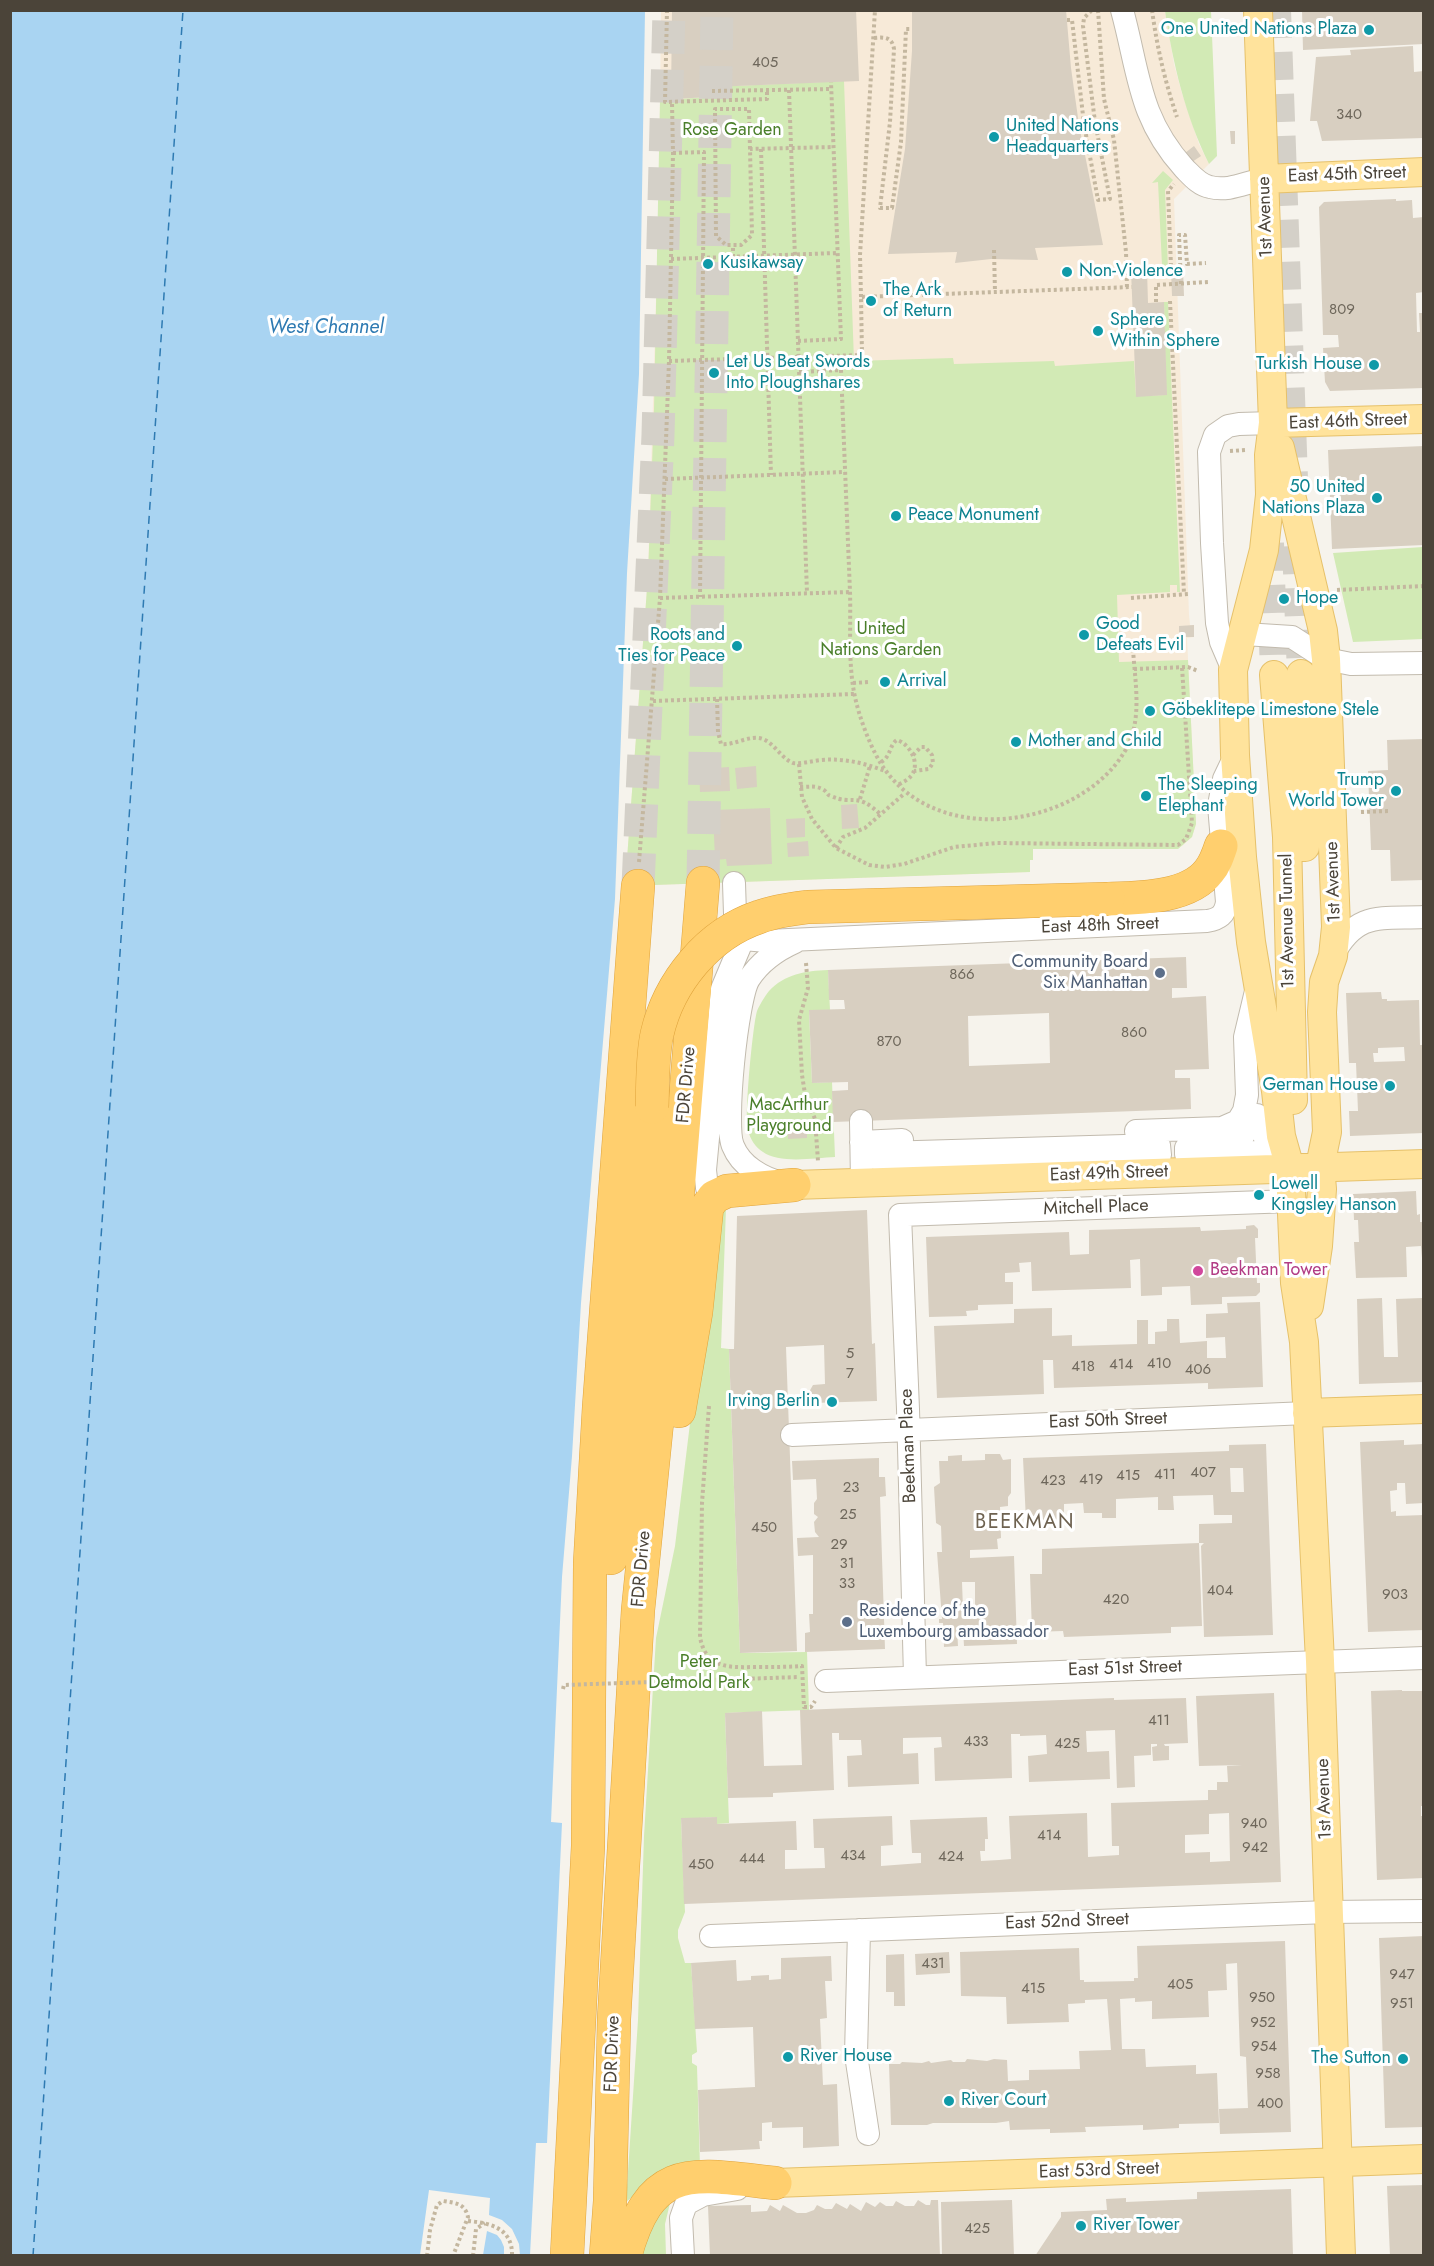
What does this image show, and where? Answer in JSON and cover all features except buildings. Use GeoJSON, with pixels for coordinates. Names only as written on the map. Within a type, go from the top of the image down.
{"type":"FeatureCollection","features":[{"type":"Feature","properties":{"kind":"highway"},"geometry":{"type":"LineString","coordinates":[[591,1657],[613,1542],[631,1367],[657,1035],[674,991],[688,969],[712,945],[756,917],[808,907],[1156,896],[1190,886],[1209,871],[1221,846]]}},
{"type":"Feature","properties":{"kind":"highway","name":"FDR Drive"},"geometry":{"type":"LineString","coordinates":[[567,2256],[588,1846],[590,1563],[599,1407],[638,879]]}},
{"type":"Feature","properties":{"kind":"highway","name":"FDR Drive"},"geometry":{"type":"LineString","coordinates":[[606,2256],[614,2019],[644,1540],[668,1313],[719,883]]}},
{"type":"Feature","properties":{"kind":"highway"},"geometry":{"type":"LineString","coordinates":[[644,1540],[667,1475],[676,1437],[682,1386],[696,1312],[707,1207],[714,1197],[727,1191],[794,1185]]}},
{"type":"Feature","properties":{"kind":"highway"},"geometry":{"type":"LineString","coordinates":[[625,2256],[635,2222],[641,2211],[649,2200],[665,2186],[687,2179],[718,2177],[775,2183]]}},
{"type":"Feature","properties":{"kind":"main road","name":"1st Avenue"},"geometry":{"type":"LineString","coordinates":[[1258,10],[1273,423],[1269,455],[1268,523],[1260,572],[1233,670],[1235,754],[1246,899],[1281,1136],[1290,1168],[1295,1284],[1304,1342],[1320,1661],[1341,2256]]}},
{"type":"Feature","properties":{"kind":"main road","name":"East 45th Street"},"geometry":{"type":"LineString","coordinates":[[1264,178],[1424,172]]}},
{"type":"Feature","properties":{"kind":"main road","name":"East 46th Street"},"geometry":{"type":"LineString","coordinates":[[1273,423],[1424,419]]}},
{"type":"Feature","properties":{"kind":"main road","name":"1st Avenue"},"geometry":{"type":"LineString","coordinates":[[1273,423],[1323,631],[1336,927],[1333,956],[1324,982],[1322,1012],[1328,1132],[1320,1166],[1322,1189],[1318,1246],[1304,1342]]}},
{"type":"Feature","properties":{"kind":"main road","name":"1st Avenue Tunnel"},"geometry":{"type":"LineString","coordinates":[[1290,1168],[1294,1128],[1288,941],[1287,675],[1315,1129],[1320,1166]]}},
{"type":"Feature","properties":{"kind":"main road","name":"East 49th Street"},"geometry":{"type":"LineString","coordinates":[[794,1185],[862,1183],[1167,1163],[1290,1168],[1424,1164]]}},
{"type":"Feature","properties":{"kind":"main road","name":"East 50th Street"},"geometry":{"type":"LineString","coordinates":[[1307,1413],[1424,1409]]}},
{"type":"Feature","properties":{"kind":"main road","name":"East 53rd Street"},"geometry":{"type":"LineString","coordinates":[[775,2183],[1424,2159]]}},
{"type":"Feature","properties":{"kind":"street"},"geometry":{"type":"LineString","coordinates":[[1122,10],[1136,74],[1149,114],[1166,145],[1194,177]]}},
{"type":"Feature","properties":{"kind":"street","name":"East 45th Street"},"geometry":{"type":"LineString","coordinates":[[1194,177],[1209,187],[1231,188],[1264,178]]}},
{"type":"Feature","properties":{"kind":"street"},"geometry":{"type":"LineString","coordinates":[[1233,670],[1221,642],[1217,623],[1209,452],[1215,435],[1228,426],[1273,423]]}},
{"type":"Feature","properties":{"kind":"street"},"geometry":{"type":"LineString","coordinates":[[1244,634],[1292,637],[1326,659],[1351,664],[1424,663]]}},
{"type":"Feature","properties":{"kind":"street","name":"East 48th Street"},"geometry":{"type":"LineString","coordinates":[[743,939],[767,941],[1213,920],[1223,915],[1227,902],[1221,846],[1220,792],[1235,754]]}},
{"type":"Feature","properties":{"kind":"street"},"geometry":{"type":"LineString","coordinates":[[719,883],[735,914],[750,961],[738,1021],[730,1138],[737,1154],[759,1174],[769,1180],[794,1185]]}},
{"type":"Feature","properties":{"kind":"street"},"geometry":{"type":"LineString","coordinates":[[1333,956],[1340,942],[1349,932],[1366,920],[1424,917]]}},
{"type":"Feature","properties":{"kind":"street"},"geometry":{"type":"LineString","coordinates":[[748,980],[763,962],[774,954],[792,944],[811,938]]}},
{"type":"Feature","properties":{"kind":"street"},"geometry":{"type":"LineString","coordinates":[[714,1197],[707,1188],[705,1170],[722,989],[743,939]]}},
{"type":"Feature","properties":{"kind":"street"},"geometry":{"type":"LineString","coordinates":[[862,1183],[861,1131],[1173,1130],[1222,1128],[1238,1120],[1245,1111],[1247,1095],[1245,1037],[1258,983]]}},
{"type":"Feature","properties":{"kind":"street"},"geometry":{"type":"LineString","coordinates":[[1167,1163],[1173,1130]]}},
{"type":"Feature","properties":{"kind":"street"},"geometry":{"type":"LineString","coordinates":[[1159,1145],[1167,1163],[883,1164],[883,1153],[1159,1145]]}},
{"type":"Feature","properties":{"kind":"street","name":"Mitchell Place"},"geometry":{"type":"LineString","coordinates":[[900,1215],[1292,1201]]}},
{"type":"Feature","properties":{"kind":"street","name":"Beekman Place"},"geometry":{"type":"LineString","coordinates":[[900,1215],[909,1429],[915,1677]]}},
{"type":"Feature","properties":{"kind":"street","name":"East 50th Street"},"geometry":{"type":"LineString","coordinates":[[792,1435],[1307,1413]]}},
{"type":"Feature","properties":{"kind":"street","name":"East 51st Street"},"geometry":{"type":"LineString","coordinates":[[821,1691],[915,1677],[1424,1658]]}},
{"type":"Feature","properties":{"kind":"street","name":"East 52nd Street"},"geometry":{"type":"LineString","coordinates":[[711,1936],[1328,1912],[1424,1911]]}},
{"type":"Feature","properties":{"kind":"street"},"geometry":{"type":"LineString","coordinates":[[859,1930],[856,2055],[868,2134]]}},
{"type":"Feature","properties":{"kind":"street"},"geometry":{"type":"LineString","coordinates":[[683,2256],[682,2213],[690,2201],[718,2191],[775,2183]]}},
{"type":"Feature","properties":{"kind":"path"},"geometry":{"type":"LineString","coordinates":[[667,10],[665,102],[767,99],[767,90]]}},
{"type":"Feature","properties":{"kind":"path"},"geometry":{"type":"LineString","coordinates":[[669,362],[862,355],[860,255],[875,10]]}},
{"type":"Feature","properties":{"kind":"path"},"geometry":{"type":"LineString","coordinates":[[1067,20],[1072,20],[1084,124],[1098,200],[1110,199],[1095,122],[1083,26],[1084,18],[1092,10]]}},
{"type":"Feature","properties":{"kind":"path"},"geometry":{"type":"LineString","coordinates":[[861,297],[1130,287],[1114,140],[1104,99],[1098,10]]}},
{"type":"Feature","properties":{"kind":"path"},"geometry":{"type":"LineString","coordinates":[[1152,10],[1155,37],[1178,120]]}},
{"type":"Feature","properties":{"kind":"path"},"geometry":{"type":"LineString","coordinates":[[873,38],[888,38],[894,50],[890,122],[880,208],[892,208],[901,131],[906,29],[912,29]]}},
{"type":"Feature","properties":{"kind":"path"},"geometry":{"type":"LineString","coordinates":[[798,341],[840,339],[831,82]]}},
{"type":"Feature","properties":{"kind":"path"},"geometry":{"type":"LineString","coordinates":[[712,91],[831,88]]}},
{"type":"Feature","properties":{"kind":"path"},"geometry":{"type":"LineString","coordinates":[[789,90],[807,593]]}},
{"type":"Feature","properties":{"kind":"path"},"geometry":{"type":"LineString","coordinates":[[638,879],[660,598],[669,362],[672,102]]}},
{"type":"Feature","properties":{"kind":"path"},"geometry":{"type":"LineString","coordinates":[[715,109],[748,109],[750,149],[752,236],[741,245],[726,245],[716,237],[715,109]]}},
{"type":"Feature","properties":{"kind":"path"},"geometry":{"type":"LineString","coordinates":[[750,149],[833,147]]}},
{"type":"Feature","properties":{"kind":"path"},"geometry":{"type":"LineString","coordinates":[[761,149],[771,475]]}},
{"type":"Feature","properties":{"kind":"path"},"geometry":{"type":"LineString","coordinates":[[673,153],[704,152],[700,597]]}},
{"type":"Feature","properties":{"kind":"path"},"geometry":{"type":"LineString","coordinates":[[1171,266],[1168,191],[1194,177]]}},
{"type":"Feature","properties":{"kind":"path"},"geometry":{"type":"LineString","coordinates":[[1181,284],[1179,235],[1185,234],[1186,264],[1206,264]]}},
{"type":"Feature","properties":{"kind":"path"},"geometry":{"type":"LineString","coordinates":[[733,245],[733,257]]}},
{"type":"Feature","properties":{"kind":"path"},"geometry":{"type":"LineString","coordinates":[[994,250],[995,292]]}},
{"type":"Feature","properties":{"kind":"path"},"geometry":{"type":"LineString","coordinates":[[671,260],[837,253]]}},
{"type":"Feature","properties":{"kind":"path"},"geometry":{"type":"LineString","coordinates":[[1156,303],[1156,285],[1208,282]]}},
{"type":"Feature","properties":{"kind":"path"},"geometry":{"type":"LineString","coordinates":[[1131,598],[1186,594],[1170,301]]}},
{"type":"Feature","properties":{"kind":"path"},"geometry":{"type":"LineString","coordinates":[[799,372],[841,370],[854,694],[881,762],[905,793],[937,811],[960,817],[983,819],[1027,815],[1073,800],[1092,789],[1111,771],[1125,751],[1134,731],[1137,711],[1133,650]]}},
{"type":"Feature","properties":{"kind":"path"},"geometry":{"type":"LineString","coordinates":[[1220,451],[1249,450]]}},
{"type":"Feature","properties":{"kind":"path"},"geometry":{"type":"LineString","coordinates":[[665,479],[845,472]]}},
{"type":"Feature","properties":{"kind":"path"},"geometry":{"type":"LineString","coordinates":[[1337,590],[1424,586]]}},
{"type":"Feature","properties":{"kind":"path"},"geometry":{"type":"LineString","coordinates":[[660,598],[850,592]]}},
{"type":"Feature","properties":{"kind":"path"},"geometry":{"type":"LineString","coordinates":[[799,764],[802,796],[812,819],[837,848],[869,865],[885,867],[904,864],[954,847],[997,843],[1178,845],[1186,838],[1192,823],[1182,667]]}},
{"type":"Feature","properties":{"kind":"path"},"geometry":{"type":"LineString","coordinates":[[1134,669],[1188,667],[1198,671]]}},
{"type":"Feature","properties":{"kind":"path"},"geometry":{"type":"LineString","coordinates":[[853,683],[869,682]]}},
{"type":"Feature","properties":{"kind":"path"},"geometry":{"type":"LineString","coordinates":[[653,701],[854,694]]}},
{"type":"Feature","properties":{"kind":"path"},"geometry":{"type":"LineString","coordinates":[[717,699],[718,732],[721,744],[763,739],[789,762],[799,764],[834,759],[870,765],[886,771]]}},
{"type":"Feature","properties":{"kind":"path"},"geometry":{"type":"LineString","coordinates":[[881,762],[886,759],[893,742],[897,740],[901,741],[913,755],[914,771],[910,778],[898,785]]}},
{"type":"Feature","properties":{"kind":"path"},"geometry":{"type":"LineString","coordinates":[[913,755],[921,747],[925,747],[932,754],[933,763],[929,769],[914,771]]}},
{"type":"Feature","properties":{"kind":"path"},"geometry":{"type":"LineString","coordinates":[[860,800],[870,765]]}},
{"type":"Feature","properties":{"kind":"path"},"geometry":{"type":"LineString","coordinates":[[800,787],[814,786],[830,796],[865,801],[880,814]]}},
{"type":"Feature","properties":{"kind":"path"},"geometry":{"type":"LineString","coordinates":[[837,848],[843,837],[866,828],[905,793]]}},
{"type":"Feature","properties":{"kind":"path"},"geometry":{"type":"LineString","coordinates":[[1361,812],[1389,811]]}},
{"type":"Feature","properties":{"kind":"path"},"geometry":{"type":"LineString","coordinates":[[806,963],[808,988],[800,1020],[802,1075],[805,1094],[815,1119],[818,1158]]}},
{"type":"Feature","properties":{"kind":"path"},"geometry":{"type":"LineString","coordinates":[[710,1402],[702,1503],[701,1647],[708,1656],[723,1666],[802,1666],[804,1707],[811,1707],[821,1691]]}},
{"type":"Feature","properties":{"kind":"path"},"geometry":{"type":"LineString","coordinates":[[723,1666],[724,1673]]}},
{"type":"Feature","properties":{"kind":"path"},"geometry":{"type":"LineString","coordinates":[[563,1689],[564,1685],[802,1679]]}},
{"type":"Feature","properties":{"kind":"path"},"geometry":{"type":"LineString","coordinates":[[427,2256],[430,2230],[438,2203],[443,2201],[462,2205],[467,2212],[467,2221],[453,2256]]}},
{"type":"Feature","properties":{"kind":"path"},"geometry":{"type":"LineString","coordinates":[[467,2221],[486,2222],[498,2227],[511,2242],[512,2256]]}},
{"type":"Feature","properties":{"kind":"path"},"geometry":{"type":"LineString","coordinates":[[473,2256],[476,2229],[486,2222]]}},
{"type":"Feature","properties":{"kind":"shaded area","name":"United Nations Garden"},"geometry":{"type":"Polygon","coordinates":[[[661,11],[1165,11],[1181,90],[1199,144],[1209,164],[1174,199],[1189,615],[1190,625],[1194,625],[1194,637],[1187,638],[1196,824],[1192,837],[1182,846],[1170,849],[1033,849],[1030,872],[625,886],[648,575],[659,195],[661,11]]]}},
{"type":"Feature","properties":{"kind":"green space"},"geometry":{"type":"Polygon","coordinates":[[[1165,11],[1211,11],[1217,156],[1209,164],[1193,127],[1181,89],[1165,11]]]}},
{"type":"Feature","properties":{"kind":"green space","name":"United Nations Garden"},"geometry":{"type":"Polygon","coordinates":[[[844,81],[854,361],[953,358],[954,364],[1054,361],[1055,366],[1134,361],[1136,396],[1166,395],[1164,302],[1168,302],[1180,592],[1177,592],[1177,585],[1170,585],[1170,592],[1117,595],[1119,662],[1188,660],[1196,824],[1192,837],[1178,849],[1033,849],[1030,872],[625,886],[648,575],[654,409],[660,100],[712,97],[712,87],[844,81]]]}},
{"type":"Feature","properties":{"kind":"green space"},"geometry":{"type":"Polygon","coordinates":[[[1163,171],[1173,180],[1165,190],[1168,269],[1141,270],[1141,267],[1162,265],[1158,182],[1152,183],[1163,171]]]}},
{"type":"Feature","properties":{"kind":"green space"},"geometry":{"type":"Polygon","coordinates":[[[1423,547],[1423,639],[1353,642],[1333,553],[1423,547]]]}},
{"type":"Feature","properties":{"kind":"green space","name":"MacArthur Playground"},"geometry":{"type":"Polygon","coordinates":[[[828,970],[830,1010],[809,1010],[812,1083],[832,1082],[835,1157],[788,1159],[770,1156],[753,1142],[747,1122],[753,1033],[757,1011],[775,985],[789,977],[803,973],[828,970]]]}},
{"type":"Feature","properties":{"kind":"green space","name":"Peter Detmold Park"},"geometry":{"type":"Polygon","coordinates":[[[726,1208],[721,1348],[729,1349],[740,1653],[807,1652],[809,1710],[725,1713],[729,1823],[717,1824],[717,1817],[681,1819],[685,1912],[678,1930],[678,1938],[685,1963],[691,1963],[697,2052],[692,2055],[692,2063],[697,2066],[700,2167],[648,2184],[626,2202],[638,2020],[644,1836],[656,1638],[675,1546],[715,1219],[726,1208]]]}},
{"type":"Feature","properties":{"kind":"green space"},"geometry":{"type":"Polygon","coordinates":[[[671,2199],[665,2224],[666,2255],[634,2256],[636,2244],[671,2199]]]}},
{"type":"Feature","properties":{"kind":"water","name":"West Channel"},"geometry":{"type":"Polygon","coordinates":[[[11,11],[645,11],[639,374],[627,573],[615,899],[581,1303],[562,1577],[551,1822],[562,1823],[547,2143],[536,2143],[530,2255],[11,2256],[11,11]]]}},
{"type":"Feature","properties":{"kind":"pier"},"geometry":{"type":"Polygon","coordinates":[[[429,2190],[490,2198],[489,2215],[502,2220],[512,2229],[519,2244],[520,2255],[504,2255],[501,2240],[497,2235],[487,2231],[483,2255],[420,2255],[429,2190]]]}},
{"type":"Feature","properties":{"kind":"ferry route"},"geometry":{"type":"LineString","coordinates":[[33,2256],[183,10]]}},
{"type":"Feature","properties":{"kind":"tunnel"},"geometry":{"type":"LineString","coordinates":[[638,886],[658,435],[669,10]]}},
{"type":"Feature","properties":{"kind":"tunnel"},"geometry":{"type":"LineString","coordinates":[[703,883],[717,10]]}},
{"type":"Feature","properties":{"kind":"tunnel"},"geometry":{"type":"LineString","coordinates":[[1277,10],[1294,479]]}},
{"type":"Feature","properties":{"kind":"tunnel"},"geometry":{"type":"LineString","coordinates":[[1270,543],[1274,675]]}},
{"type":"Feature","properties":{"kind":"tunnel"},"geometry":{"type":"LineString","coordinates":[[1296,546],[1301,674]]}},
{"type":"Feature","properties":{"kind":"place","name":"One United Nations Plaza"},"geometry":{"type":"Point","coordinates":[1369,30]}},
{"type":"Feature","properties":{"kind":"place","name":"United Nations Headquarters"},"geometry":{"type":"Point","coordinates":[994,137]}},
{"type":"Feature","properties":{"kind":"place","name":"Kusikawsay"},"geometry":{"type":"Point","coordinates":[708,264]}},
{"type":"Feature","properties":{"kind":"place","name":"Non-Violence"},"geometry":{"type":"Point","coordinates":[1067,272]}},
{"type":"Feature","properties":{"kind":"place","name":"The Ark of Return"},"geometry":{"type":"Point","coordinates":[871,301]}},
{"type":"Feature","properties":{"kind":"place","name":"Sphere Within Sphere"},"geometry":{"type":"Point","coordinates":[1098,331]}},
{"type":"Feature","properties":{"kind":"place","name":"Turkish House"},"geometry":{"type":"Point","coordinates":[1374,365]}},
{"type":"Feature","properties":{"kind":"place","name":"Let Us Beat Swords Into Ploughshares"},"geometry":{"type":"Point","coordinates":[714,373]}},
{"type":"Feature","properties":{"kind":"place","name":"50 United Nations Plaza"},"geometry":{"type":"Point","coordinates":[1377,498]}},
{"type":"Feature","properties":{"kind":"place","name":"Peace Monument"},"geometry":{"type":"Point","coordinates":[896,516]}},
{"type":"Feature","properties":{"kind":"place","name":"Hope"},"geometry":{"type":"Point","coordinates":[1284,599]}},
{"type":"Feature","properties":{"kind":"place","name":"Good Defeats Evil"},"geometry":{"type":"Point","coordinates":[1084,635]}},
{"type":"Feature","properties":{"kind":"place","name":"Roots and Ties for Peace"},"geometry":{"type":"Point","coordinates":[737,646]}},
{"type":"Feature","properties":{"kind":"place","name":"Arrival"},"geometry":{"type":"Point","coordinates":[885,682]}},
{"type":"Feature","properties":{"kind":"place","name":"Göbeklitepe Limestone Stele"},"geometry":{"type":"Point","coordinates":[1150,711]}},
{"type":"Feature","properties":{"kind":"place","name":"Mother and Child"},"geometry":{"type":"Point","coordinates":[1016,742]}},
{"type":"Feature","properties":{"kind":"place","name":"Trump World Tower"},"geometry":{"type":"Point","coordinates":[1396,791]}},
{"type":"Feature","properties":{"kind":"place","name":"The Sleeping Elephant"},"geometry":{"type":"Point","coordinates":[1146,796]}},
{"type":"Feature","properties":{"kind":"place","name":"Community Board Six Manhattan"},"geometry":{"type":"Point","coordinates":[1160,973]}},
{"type":"Feature","properties":{"kind":"place","name":"German House"},"geometry":{"type":"Point","coordinates":[1390,1086]}},
{"type":"Feature","properties":{"kind":"place","name":"Lowell Kingsley Hanson"},"geometry":{"type":"Point","coordinates":[1259,1195]}},
{"type":"Feature","properties":{"kind":"place","name":"Beekman Tower"},"geometry":{"type":"Point","coordinates":[1198,1271]}},
{"type":"Feature","properties":{"kind":"place","name":"Irving Berlin"},"geometry":{"type":"Point","coordinates":[832,1402]}},
{"type":"Feature","properties":{"kind":"place","name":"Residence of the Luxembourg ambassador"},"geometry":{"type":"Point","coordinates":[847,1622]}},
{"type":"Feature","properties":{"kind":"place","name":"River House"},"geometry":{"type":"Point","coordinates":[788,2057]}},
{"type":"Feature","properties":{"kind":"place","name":"The Sutton"},"geometry":{"type":"Point","coordinates":[1403,2059]}},
{"type":"Feature","properties":{"kind":"place","name":"River Court"},"geometry":{"type":"Point","coordinates":[949,2101]}},
{"type":"Feature","properties":{"kind":"place","name":"River Tower"},"geometry":{"type":"Point","coordinates":[1081,2226]}},
{"type":"Feature","properties":{"kind":"district","name":"BEEKMAN"},"geometry":{"type":"Point","coordinates":[1025,1523]}},
{"type":"Feature","properties":{"kind":"park label","name":"Rose Garden"},"geometry":{"type":"Point","coordinates":[732,131]}}]}
